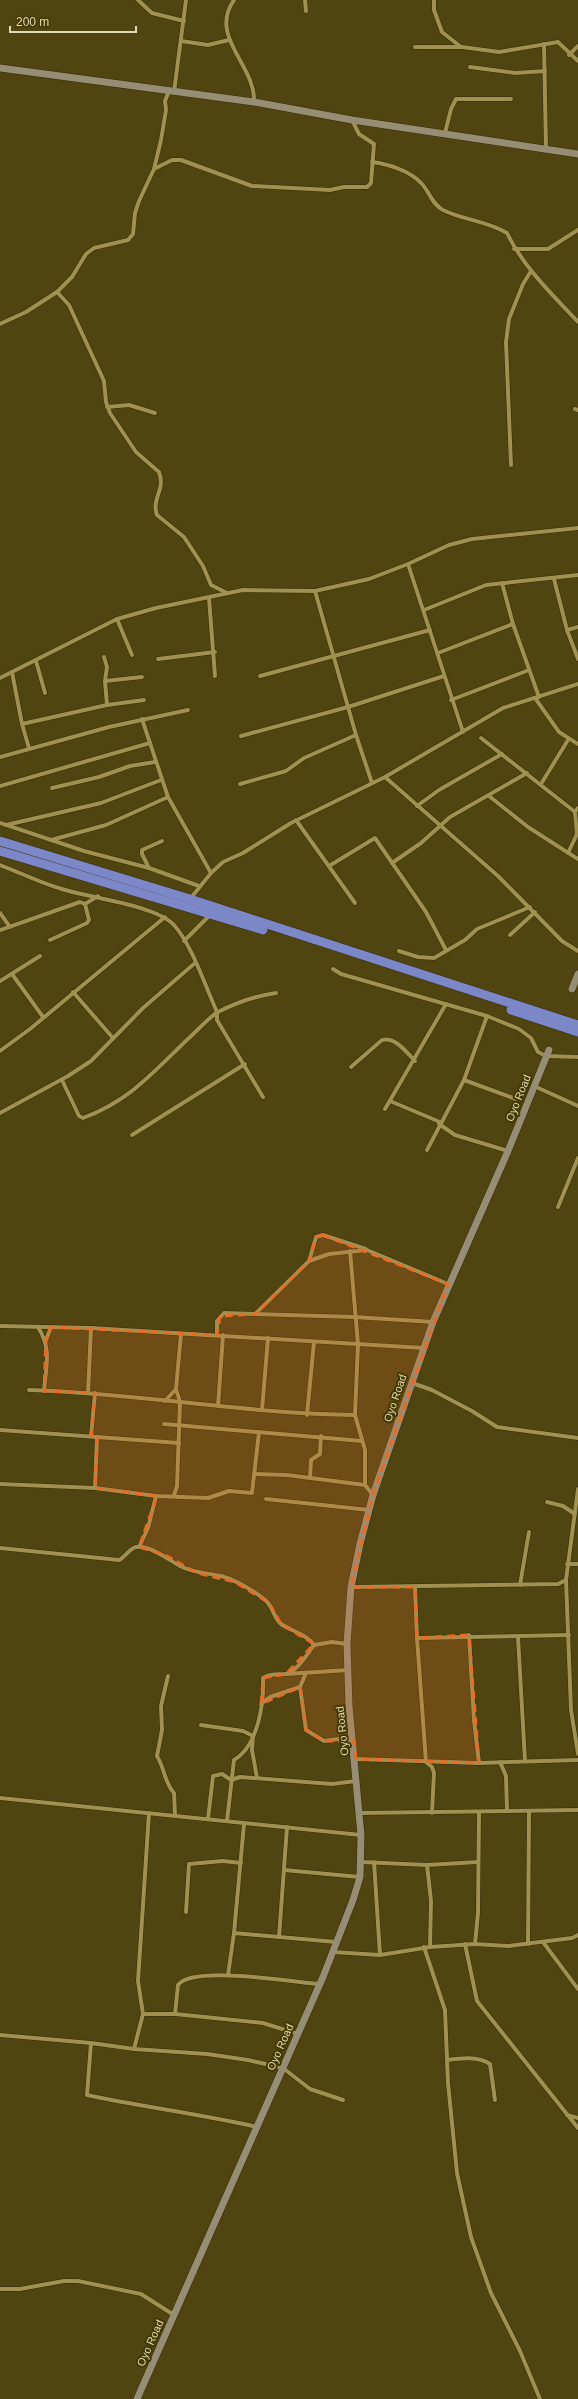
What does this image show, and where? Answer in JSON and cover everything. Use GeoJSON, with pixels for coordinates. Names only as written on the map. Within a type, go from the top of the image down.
{"type":"FeatureCollection","features":[{"type":"Feature","properties":{"kind":"highway"},"geometry":{"type":"LineString","coordinates":[[0,841],[190,900],[282,933],[578,1032]]}},
{"type":"Feature","properties":{"kind":"highway"},"geometry":{"type":"LineString","coordinates":[[0,851],[210,914],[282,933],[578,1025]]}},
{"type":"Feature","properties":{"kind":"street"},"geometry":{"type":"LineString","coordinates":[[138,0],[152,13],[184,21]]}},
{"type":"Feature","properties":{"kind":"street"},"geometry":{"type":"LineString","coordinates":[[0,324],[26,312],[57,292],[72,277],[86,254],[94,248],[128,240],[133,234],[135,214],[139,201],[154,169],[161,140],[166,110],[165,101],[172,91],[184,21],[186,0]]}},
{"type":"Feature","properties":{"kind":"street"},"geometry":{"type":"LineString","coordinates":[[234,0],[227,9],[225,18],[229,40],[253,85],[254,102]]}},
{"type":"Feature","properties":{"kind":"street"},"geometry":{"type":"LineString","coordinates":[[305,0],[306,11]]}},
{"type":"Feature","properties":{"kind":"street"},"geometry":{"type":"LineString","coordinates":[[434,0],[436,15],[442,32],[462,47]]}},
{"type":"Feature","properties":{"kind":"street"},"geometry":{"type":"LineString","coordinates":[[181,40],[208,44],[229,40]]}},
{"type":"Feature","properties":{"kind":"street"},"geometry":{"type":"LineString","coordinates":[[415,47],[462,47],[499,52],[558,42],[569,55],[578,61]]}},
{"type":"Feature","properties":{"kind":"street"},"geometry":{"type":"LineString","coordinates":[[544,44],[546,149]]}},
{"type":"Feature","properties":{"kind":"street"},"geometry":{"type":"LineString","coordinates":[[569,55],[578,46]]}},
{"type":"Feature","properties":{"kind":"street"},"geometry":{"type":"LineString","coordinates":[[470,67],[515,73],[545,71]]}},
{"type":"Feature","properties":{"kind":"street"},"geometry":{"type":"LineString","coordinates":[[0,68],[254,102],[352,120],[578,154]]}},
{"type":"Feature","properties":{"kind":"street"},"geometry":{"type":"LineString","coordinates":[[445,134],[451,109],[456,99],[511,99]]}},
{"type":"Feature","properties":{"kind":"street"},"geometry":{"type":"LineString","coordinates":[[154,169],[172,160],[181,160],[252,186],[330,190],[344,187],[367,187],[371,183],[374,144],[359,134],[352,120]]}},
{"type":"Feature","properties":{"kind":"street"},"geometry":{"type":"LineString","coordinates":[[372,162],[381,163],[413,176],[422,184],[433,202],[442,209],[500,229],[507,233],[514,249],[531,271],[578,322]]}},
{"type":"Feature","properties":{"kind":"street"},"geometry":{"type":"LineString","coordinates":[[514,249],[548,249],[578,230]]}},
{"type":"Feature","properties":{"kind":"street"},"geometry":{"type":"LineString","coordinates":[[511,465],[506,342],[509,319],[523,284],[531,271]]}},
{"type":"Feature","properties":{"kind":"street"},"geometry":{"type":"LineString","coordinates":[[57,292],[69,305],[104,381],[107,407],[136,452],[159,472],[162,490],[156,501],[157,515],[184,537],[203,566],[211,585],[227,593]]}},
{"type":"Feature","properties":{"kind":"street"},"geometry":{"type":"LineString","coordinates":[[107,407],[129,405],[155,412]]}},
{"type":"Feature","properties":{"kind":"street"},"geometry":{"type":"LineString","coordinates":[[0,678],[117,619],[156,608],[243,590],[315,591],[369,579],[408,564],[449,545],[472,539],[578,528]]}},
{"type":"Feature","properties":{"kind":"street"},"geometry":{"type":"LineString","coordinates":[[408,564],[438,653],[451,700],[462,732]]}},
{"type":"Feature","properties":{"kind":"street"},"geometry":{"type":"LineString","coordinates":[[424,610],[486,585],[554,579],[578,575]]}},
{"type":"Feature","properties":{"kind":"street"},"geometry":{"type":"LineString","coordinates":[[554,579],[567,630],[578,659]]}},
{"type":"Feature","properties":{"kind":"street"},"geometry":{"type":"LineString","coordinates":[[502,583],[513,624],[537,698],[554,727],[568,740],[578,744]]}},
{"type":"Feature","properties":{"kind":"street"},"geometry":{"type":"LineString","coordinates":[[315,591],[356,735],[372,783]]}},
{"type":"Feature","properties":{"kind":"street"},"geometry":{"type":"LineString","coordinates":[[209,598],[215,676]]}},
{"type":"Feature","properties":{"kind":"street"},"geometry":{"type":"LineString","coordinates":[[117,619],[132,655]]}},
{"type":"Feature","properties":{"kind":"street"},"geometry":{"type":"LineString","coordinates":[[438,653],[513,624]]}},
{"type":"Feature","properties":{"kind":"street"},"geometry":{"type":"LineString","coordinates":[[567,630],[578,627]]}},
{"type":"Feature","properties":{"kind":"street"},"geometry":{"type":"LineString","coordinates":[[260,676],[430,630]]}},
{"type":"Feature","properties":{"kind":"street"},"geometry":{"type":"LineString","coordinates":[[158,660],[214,652]]}},
{"type":"Feature","properties":{"kind":"street"},"geometry":{"type":"LineString","coordinates":[[104,657],[107,667],[104,681],[107,704]]}},
{"type":"Feature","properties":{"kind":"street"},"geometry":{"type":"LineString","coordinates":[[36,660],[45,693]]}},
{"type":"Feature","properties":{"kind":"street"},"geometry":{"type":"LineString","coordinates":[[451,700],[529,670]]}},
{"type":"Feature","properties":{"kind":"street"},"geometry":{"type":"LineString","coordinates":[[12,672],[22,724],[29,748]]}},
{"type":"Feature","properties":{"kind":"street"},"geometry":{"type":"LineString","coordinates":[[241,736],[348,707],[444,676]]}},
{"type":"Feature","properties":{"kind":"street"},"geometry":{"type":"LineString","coordinates":[[104,681],[142,677]]}},
{"type":"Feature","properties":{"kind":"street"},"geometry":{"type":"LineString","coordinates":[[190,900],[211,872],[227,860],[243,853],[296,820],[385,777],[502,708],[578,684]]}},
{"type":"Feature","properties":{"kind":"street"},"geometry":{"type":"LineString","coordinates":[[22,724],[107,704],[144,700]]}},
{"type":"Feature","properties":{"kind":"street"},"geometry":{"type":"LineString","coordinates":[[0,757],[142,719],[188,710]]}},
{"type":"Feature","properties":{"kind":"street"},"geometry":{"type":"LineString","coordinates":[[142,719],[155,762],[168,797],[211,872]]}},
{"type":"Feature","properties":{"kind":"street"},"geometry":{"type":"LineString","coordinates":[[240,784],[286,771],[304,758],[356,735]]}},
{"type":"Feature","properties":{"kind":"street"},"geometry":{"type":"LineString","coordinates":[[481,738],[575,812]]}},
{"type":"Feature","properties":{"kind":"street"},"geometry":{"type":"LineString","coordinates":[[541,784],[568,740]]}},
{"type":"Feature","properties":{"kind":"street"},"geometry":{"type":"LineString","coordinates":[[0,786],[150,743]]}},
{"type":"Feature","properties":{"kind":"street"},"geometry":{"type":"LineString","coordinates":[[418,806],[439,790],[502,754]]}},
{"type":"Feature","properties":{"kind":"street"},"geometry":{"type":"LineString","coordinates":[[52,788],[99,777],[130,766],[155,762]]}},
{"type":"Feature","properties":{"kind":"street"},"geometry":{"type":"LineString","coordinates":[[392,863],[421,843],[440,824],[527,773]]}},
{"type":"Feature","properties":{"kind":"street"},"geometry":{"type":"LineString","coordinates":[[385,777],[498,876],[562,941],[578,950]]}},
{"type":"Feature","properties":{"kind":"street"},"geometry":{"type":"LineString","coordinates":[[5,825],[101,803],[161,780]]}},
{"type":"Feature","properties":{"kind":"street"},"geometry":{"type":"LineString","coordinates":[[489,796],[528,827],[578,859]]}},
{"type":"Feature","properties":{"kind":"street"},"geometry":{"type":"LineString","coordinates":[[50,840],[106,825],[168,797]]}},
{"type":"Feature","properties":{"kind":"street"},"geometry":{"type":"LineString","coordinates":[[568,853],[577,834],[575,812],[578,808]]}},
{"type":"Feature","properties":{"kind":"street"},"geometry":{"type":"LineString","coordinates":[[296,820],[355,903]]}},
{"type":"Feature","properties":{"kind":"street"},"geometry":{"type":"LineString","coordinates":[[0,823],[50,840],[149,868],[199,886]]}},
{"type":"Feature","properties":{"kind":"street"},"geometry":{"type":"LineString","coordinates":[[329,866],[372,838],[377,840],[426,912],[446,950]]}},
{"type":"Feature","properties":{"kind":"street"},"geometry":{"type":"LineString","coordinates":[[149,868],[142,854],[142,850],[162,841]]}},
{"type":"Feature","properties":{"kind":"street"},"geometry":{"type":"LineString","coordinates":[[0,865],[63,890],[98,896],[165,917],[175,926],[196,963],[217,1012],[218,1020],[263,1097]]}},
{"type":"Feature","properties":{"kind":"street"},"geometry":{"type":"LineString","coordinates":[[0,930],[10,928],[80,902],[85,904],[98,896]]}},
{"type":"Feature","properties":{"kind":"street"},"geometry":{"type":"LineString","coordinates":[[50,940],[89,920],[85,904]]}},
{"type":"Feature","properties":{"kind":"street"},"geometry":{"type":"LineString","coordinates":[[399,951],[426,958],[434,958],[465,940],[477,930],[530,907]]}},
{"type":"Feature","properties":{"kind":"street"},"geometry":{"type":"LineString","coordinates":[[0,912],[10,928]]}},
{"type":"Feature","properties":{"kind":"street"},"geometry":{"type":"LineString","coordinates":[[510,935],[535,912]]}},
{"type":"Feature","properties":{"kind":"street"},"geometry":{"type":"LineString","coordinates":[[184,941],[210,914]]}},
{"type":"Feature","properties":{"kind":"street"},"geometry":{"type":"LineString","coordinates":[[0,1050],[43,1017],[165,917]]}},
{"type":"Feature","properties":{"kind":"street"},"geometry":{"type":"LineString","coordinates":[[0,981],[40,956]]}},
{"type":"Feature","properties":{"kind":"street"},"geometry":{"type":"LineString","coordinates":[[0,1113],[62,1080],[91,1060],[143,1008],[196,963]]}},
{"type":"Feature","properties":{"kind":"street"},"geometry":{"type":"LineString","coordinates":[[332,969],[342,974],[487,1016],[519,1029],[531,1038],[538,1052],[578,1057]]}},
{"type":"Feature","properties":{"kind":"street"},"geometry":{"type":"LineString","coordinates":[[12,974],[43,1017]]}},
{"type":"Feature","properties":{"kind":"street"},"geometry":{"type":"LineString","coordinates":[[572,989],[578,975]]}},
{"type":"Feature","properties":{"kind":"street"},"geometry":{"type":"LineString","coordinates":[[73,992],[113,1038]]}},
{"type":"Feature","properties":{"kind":"street"},"geometry":{"type":"LineString","coordinates":[[62,1080],[79,1116],[83,1118],[89,1116],[117,1103],[137,1089],[217,1012],[247,999],[276,993]]}},
{"type":"Feature","properties":{"kind":"street"},"geometry":{"type":"LineString","coordinates":[[385,1110],[415,1061],[446,1004]]}},
{"type":"Feature","properties":{"kind":"street"},"geometry":{"type":"LineString","coordinates":[[427,1150],[464,1080],[487,1016]]}},
{"type":"Feature","properties":{"kind":"street"},"geometry":{"type":"LineString","coordinates":[[351,1067],[382,1040],[387,1039],[394,1041],[415,1061]]}},
{"type":"Feature","properties":{"kind":"street","name":"Oyo Road"},"geometry":{"type":"LineString","coordinates":[[137,2399],[298,2034],[333,1952],[360,1877],[360,1813],[356,1781],[356,1759],[347,1644],[351,1587],[373,1495],[433,1322],[448,1284],[508,1151],[548,1053]]}},
{"type":"Feature","properties":{"kind":"street"},"geometry":{"type":"LineString","coordinates":[[132,1135],[245,1064]]}},
{"type":"Feature","properties":{"kind":"street"},"geometry":{"type":"LineString","coordinates":[[464,1080],[516,1099]]}},
{"type":"Feature","properties":{"kind":"street"},"geometry":{"type":"LineString","coordinates":[[534,1086],[578,1106]]}},
{"type":"Feature","properties":{"kind":"street"},"geometry":{"type":"LineString","coordinates":[[390,1101],[440,1123],[455,1135],[508,1151]]}},
{"type":"Feature","properties":{"kind":"street"},"geometry":{"type":"LineString","coordinates":[[558,1207],[578,1158]]}},
{"type":"Feature","properties":{"kind":"street"},"geometry":{"type":"LineString","coordinates":[[309,1261],[316,1237],[323,1235],[368,1250],[448,1284]]}},
{"type":"Feature","properties":{"kind":"street"},"geometry":{"type":"LineString","coordinates":[[255,1314],[309,1261],[329,1254],[368,1250]]}},
{"type":"Feature","properties":{"kind":"street"},"geometry":{"type":"LineString","coordinates":[[350,1251],[354,1317],[358,1344],[355,1415],[365,1450],[365,1485],[373,1495]]}},
{"type":"Feature","properties":{"kind":"street"},"geometry":{"type":"LineString","coordinates":[[217,1335],[218,1321],[224,1313],[354,1317],[433,1322]]}},
{"type":"Feature","properties":{"kind":"street"},"geometry":{"type":"LineString","coordinates":[[0,1326],[91,1328],[424,1348]]}},
{"type":"Feature","properties":{"kind":"street"},"geometry":{"type":"LineString","coordinates":[[38,1327],[46,1340],[48,1354],[44,1390]]}},
{"type":"Feature","properties":{"kind":"street"},"geometry":{"type":"LineString","coordinates":[[46,1340],[51,1327]]}},
{"type":"Feature","properties":{"kind":"street"},"geometry":{"type":"LineString","coordinates":[[88,1393],[91,1328]]}},
{"type":"Feature","properties":{"kind":"street"},"geometry":{"type":"LineString","coordinates":[[174,1495],[177,1486],[179,1443],[180,1402],[176,1389],[181,1334]]}},
{"type":"Feature","properties":{"kind":"street"},"geometry":{"type":"LineString","coordinates":[[218,1406],[223,1335]]}},
{"type":"Feature","properties":{"kind":"street"},"geometry":{"type":"LineString","coordinates":[[262,1410],[268,1338]]}},
{"type":"Feature","properties":{"kind":"street"},"geometry":{"type":"LineString","coordinates":[[308,1415],[314,1342]]}},
{"type":"Feature","properties":{"kind":"street"},"geometry":{"type":"LineString","coordinates":[[412,1383],[432,1390],[472,1411],[497,1427],[578,1438]]}},
{"type":"Feature","properties":{"kind":"street"},"geometry":{"type":"LineString","coordinates":[[165,1401],[176,1389]]}},
{"type":"Feature","properties":{"kind":"street"},"geometry":{"type":"LineString","coordinates":[[28,1390],[95,1393],[308,1415],[355,1415]]}},
{"type":"Feature","properties":{"kind":"street"},"geometry":{"type":"LineString","coordinates":[[91,1436],[95,1393]]}},
{"type":"Feature","properties":{"kind":"street"},"geometry":{"type":"LineString","coordinates":[[164,1424],[320,1436],[362,1441]]}},
{"type":"Feature","properties":{"kind":"street"},"geometry":{"type":"LineString","coordinates":[[0,1430],[179,1443]]}},
{"type":"Feature","properties":{"kind":"street"},"geometry":{"type":"LineString","coordinates":[[0,1484],[95,1488],[156,1496],[174,1495],[208,1498],[229,1491],[252,1493],[259,1432]]}},
{"type":"Feature","properties":{"kind":"street"},"geometry":{"type":"LineString","coordinates":[[310,1478],[311,1460],[320,1454],[320,1436]]}},
{"type":"Feature","properties":{"kind":"street"},"geometry":{"type":"LineString","coordinates":[[95,1488],[97,1437]]}},
{"type":"Feature","properties":{"kind":"street"},"geometry":{"type":"LineString","coordinates":[[255,1474],[310,1478],[365,1485]]}},
{"type":"Feature","properties":{"kind":"street"},"geometry":{"type":"LineString","coordinates":[[578,1489],[566,1580],[571,1710],[578,1754]]}},
{"type":"Feature","properties":{"kind":"street"},"geometry":{"type":"LineString","coordinates":[[139,1547],[148,1528],[156,1496]]}},
{"type":"Feature","properties":{"kind":"street"},"geometry":{"type":"LineString","coordinates":[[266,1499],[369,1510]]}},
{"type":"Feature","properties":{"kind":"street"},"geometry":{"type":"LineString","coordinates":[[547,1502],[563,1506],[575,1514]]}},
{"type":"Feature","properties":{"kind":"street"},"geometry":{"type":"LineString","coordinates":[[520,1585],[529,1532]]}},
{"type":"Feature","properties":{"kind":"street"},"geometry":{"type":"LineString","coordinates":[[0,1548],[119,1560],[133,1548],[139,1547],[165,1555],[179,1566],[198,1573],[222,1577],[235,1582],[264,1599],[272,1608],[281,1624],[308,1639],[314,1645]]}},
{"type":"Feature","properties":{"kind":"street"},"geometry":{"type":"LineString","coordinates":[[567,1564],[578,1564]]}},
{"type":"Feature","properties":{"kind":"street"},"geometry":{"type":"LineString","coordinates":[[351,1587],[415,1587],[479,1584],[546,1586],[558,1584],[566,1580]]}},
{"type":"Feature","properties":{"kind":"street"},"geometry":{"type":"LineString","coordinates":[[415,1587],[417,1638],[426,1762],[432,1767],[434,1773],[432,1813]]}},
{"type":"Feature","properties":{"kind":"street"},"geometry":{"type":"LineString","coordinates":[[417,1638],[569,1635]]}},
{"type":"Feature","properties":{"kind":"street"},"geometry":{"type":"LineString","coordinates":[[469,1636],[474,1720],[479,1763]]}},
{"type":"Feature","properties":{"kind":"street"},"geometry":{"type":"LineString","coordinates":[[518,1637],[525,1761]]}},
{"type":"Feature","properties":{"kind":"street"},"geometry":{"type":"LineString","coordinates":[[286,1674],[295,1667],[314,1645],[332,1642],[347,1644]]}},
{"type":"Feature","properties":{"kind":"street"},"geometry":{"type":"LineString","coordinates":[[257,1778],[252,1750],[253,1736],[261,1704],[263,1678],[270,1674],[348,1670]]}},
{"type":"Feature","properties":{"kind":"street"},"geometry":{"type":"LineString","coordinates":[[306,1673],[300,1687],[306,1730],[324,1741],[338,1739],[354,1741]]}},
{"type":"Feature","properties":{"kind":"street"},"geometry":{"type":"LineString","coordinates":[[168,1676],[161,1706],[162,1730],[157,1756],[163,1765],[167,1785],[174,1793],[175,1816]]}},
{"type":"Feature","properties":{"kind":"street"},"geometry":{"type":"LineString","coordinates":[[261,1704],[270,1697],[300,1687]]}},
{"type":"Feature","properties":{"kind":"street"},"geometry":{"type":"LineString","coordinates":[[571,1710],[578,1710]]}},
{"type":"Feature","properties":{"kind":"street"},"geometry":{"type":"LineString","coordinates":[[201,1725],[243,1731],[253,1736]]}},
{"type":"Feature","properties":{"kind":"street"},"geometry":{"type":"LineString","coordinates":[[227,1821],[234,1760],[244,1755],[253,1736]]}},
{"type":"Feature","properties":{"kind":"street"},"geometry":{"type":"LineString","coordinates":[[356,1759],[479,1763],[578,1760]]}},
{"type":"Feature","properties":{"kind":"street"},"geometry":{"type":"LineString","coordinates":[[500,1762],[506,1776],[507,1811]]}},
{"type":"Feature","properties":{"kind":"street"},"geometry":{"type":"LineString","coordinates":[[208,1819],[213,1776],[222,1774],[231,1780]]}},
{"type":"Feature","properties":{"kind":"street"},"geometry":{"type":"LineString","coordinates":[[231,1780],[240,1777],[332,1784],[356,1781]]}},
{"type":"Feature","properties":{"kind":"street"},"geometry":{"type":"LineString","coordinates":[[0,1798],[361,1835]]}},
{"type":"Feature","properties":{"kind":"street"},"geometry":{"type":"LineString","coordinates":[[360,1813],[529,1812],[578,1810]]}},
{"type":"Feature","properties":{"kind":"street"},"geometry":{"type":"LineString","coordinates":[[475,1944],[478,1913],[479,1812]]}},
{"type":"Feature","properties":{"kind":"street"},"geometry":{"type":"LineString","coordinates":[[528,1944],[529,1812]]}},
{"type":"Feature","properties":{"kind":"street"},"geometry":{"type":"LineString","coordinates":[[134,2049],[142,2014],[138,1981],[149,1813]]}},
{"type":"Feature","properties":{"kind":"street"},"geometry":{"type":"LineString","coordinates":[[228,1975],[234,1933],[244,1823]]}},
{"type":"Feature","properties":{"kind":"street"},"geometry":{"type":"LineString","coordinates":[[279,1937],[288,1827]]}},
{"type":"Feature","properties":{"kind":"street"},"geometry":{"type":"LineString","coordinates":[[186,1912],[189,1864],[223,1861],[241,1863]]}},
{"type":"Feature","properties":{"kind":"street"},"geometry":{"type":"LineString","coordinates":[[361,1862],[427,1865],[478,1862]]}},
{"type":"Feature","properties":{"kind":"street"},"geometry":{"type":"LineString","coordinates":[[374,1862],[380,1955]]}},
{"type":"Feature","properties":{"kind":"street"},"geometry":{"type":"LineString","coordinates":[[427,1865],[431,1901],[430,1947]]}},
{"type":"Feature","properties":{"kind":"street"},"geometry":{"type":"LineString","coordinates":[[284,1870],[360,1877]]}},
{"type":"Feature","properties":{"kind":"street"},"geometry":{"type":"LineString","coordinates":[[234,1933],[336,1942]]}},
{"type":"Feature","properties":{"kind":"street"},"geometry":{"type":"LineString","coordinates":[[333,1952],[380,1955],[424,1947],[465,1944],[508,1946],[528,1944],[578,1935]]}},
{"type":"Feature","properties":{"kind":"street"},"geometry":{"type":"LineString","coordinates":[[543,1942],[578,1989]]}},
{"type":"Feature","properties":{"kind":"street"},"geometry":{"type":"LineString","coordinates":[[465,1944],[477,2001],[507,2036],[518,2053],[578,2128]]}},
{"type":"Feature","properties":{"kind":"street"},"geometry":{"type":"LineString","coordinates":[[424,1947],[445,2010],[447,2060],[457,2173],[471,2237],[491,2293],[520,2350],[540,2399]]}},
{"type":"Feature","properties":{"kind":"street"},"geometry":{"type":"LineString","coordinates":[[175,2014],[179,1983],[199,1975],[228,1975],[319,1984]]}},
{"type":"Feature","properties":{"kind":"street"},"geometry":{"type":"LineString","coordinates":[[142,2014],[175,2014],[263,2023],[298,2034]]}},
{"type":"Feature","properties":{"kind":"street"},"geometry":{"type":"LineString","coordinates":[[0,2035],[92,2043],[134,2049],[207,2054],[283,2068],[310,2089],[343,2100]]}},
{"type":"Feature","properties":{"kind":"street"},"geometry":{"type":"LineString","coordinates":[[92,2043],[87,2095],[130,2104],[195,2113],[257,2126]]}},
{"type":"Feature","properties":{"kind":"street"},"geometry":{"type":"LineString","coordinates":[[447,2060],[470,2059],[485,2061],[490,2064],[495,2100]]}},
{"type":"Feature","properties":{"kind":"street"},"geometry":{"type":"LineString","coordinates":[[567,2115],[578,2118]]}},
{"type":"Feature","properties":{"kind":"street"},"geometry":{"type":"LineString","coordinates":[[0,2289],[78,2281],[141,2294],[174,2315]]}},
{"type":"Feature","properties":{"kind":"highlighted area"},"geometry":{"type":"Polygon","coordinates":[[[323,1235],[448,1284],[373,1495],[351,1587],[415,1587],[417,1638],[469,1635],[479,1763],[356,1759],[354,1741],[324,1741],[306,1730],[300,1687],[261,1704],[263,1678],[286,1674],[314,1644],[281,1624],[269,1603],[235,1582],[197,1573],[165,1555],[139,1547],[157,1496],[95,1488],[97,1437],[91,1436],[95,1393],[44,1391],[46,1340],[51,1327],[217,1335],[220,1316],[255,1314],[309,1261],[316,1237],[323,1235]]]}}]}
